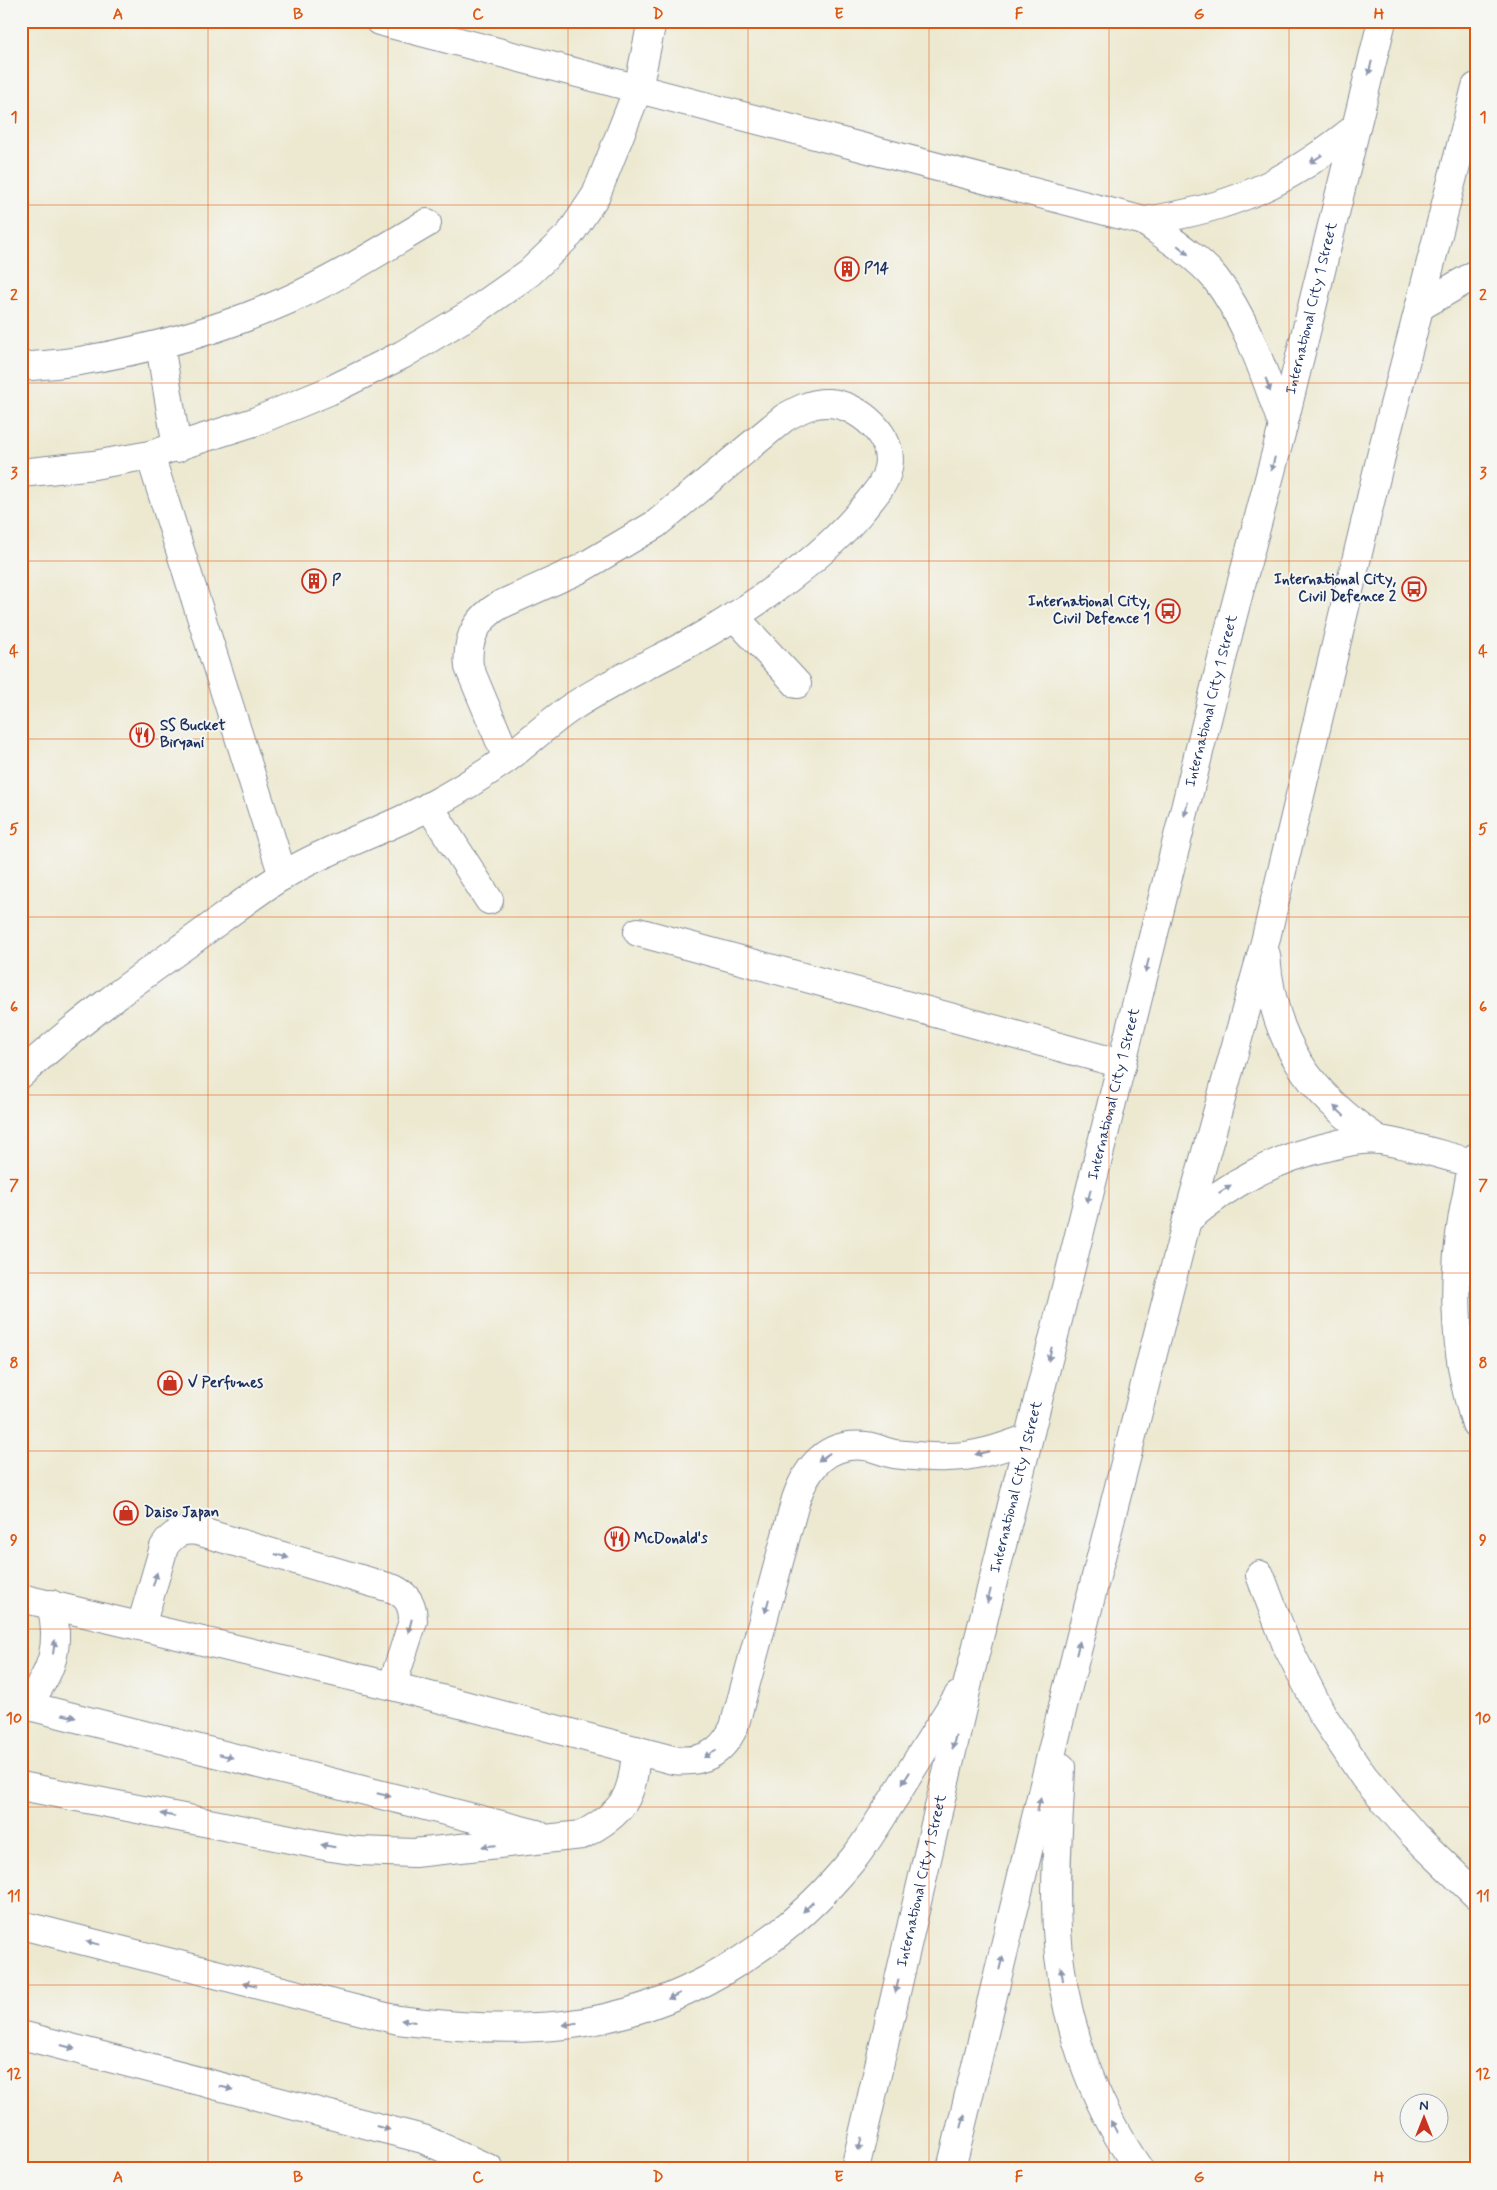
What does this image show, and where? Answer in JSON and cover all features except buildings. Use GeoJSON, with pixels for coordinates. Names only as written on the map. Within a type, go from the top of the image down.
{"type":"FeatureCollection","features":[{"type":"Feature","properties":{"kind":"street"},"geometry":{"type":"LineString","coordinates":[[379,21],[1144,221],[1181,247],[1214,277],[1237,313],[1260,362],[1283,426]]}},
{"type":"Feature","properties":{"kind":"street"},"geometry":{"type":"LineString","coordinates":[[21,473],[94,465],[177,448],[270,415],[329,391],[402,355],[472,313],[529,273],[570,234],[596,195],[638,89],[652,21]]}},
{"type":"Feature","properties":{"kind":"street","name":"International City 1 Street"},"geometry":{"type":"LineString","coordinates":[[854,2169],[969,1678],[1233,615],[1283,426],[1354,129],[1382,21]]}},
{"type":"Feature","properties":{"kind":"street"},"geometry":{"type":"LineString","coordinates":[[951,2169],[1063,1706],[1187,1220],[1265,942],[1384,448],[1476,87]]}},
{"type":"Feature","properties":{"kind":"street"},"geometry":{"type":"LineString","coordinates":[[1144,221],[1220,206],[1257,192],[1324,154],[1354,129]]}},
{"type":"Feature","properties":{"kind":"street"},"geometry":{"type":"LineString","coordinates":[[21,367],[84,361],[160,345],[226,325],[289,300],[427,224]]}},
{"type":"Feature","properties":{"kind":"street"},"geometry":{"type":"LineString","coordinates":[[1421,306],[1476,274]]}},
{"type":"Feature","properties":{"kind":"street"},"geometry":{"type":"LineString","coordinates":[[160,345],[177,448]]}},
{"type":"Feature","properties":{"kind":"street"},"geometry":{"type":"LineString","coordinates":[[22,1071],[103,1004],[240,903],[283,876],[334,848],[429,806],[469,784],[507,758],[538,732],[577,704],[605,687],[697,639],[734,616],[801,568],[842,532],[883,484],[889,465],[884,442],[871,422],[852,408],[829,403],[805,406],[784,418],[656,524],[619,548],[580,569],[487,612],[471,637],[468,652],[469,666],[507,758]]}},
{"type":"Feature","properties":{"kind":"street"},"geometry":{"type":"LineString","coordinates":[[150,454],[283,876]]}},
{"type":"Feature","properties":{"kind":"street"},"geometry":{"type":"LineString","coordinates":[[734,616],[796,684]]}},
{"type":"Feature","properties":{"kind":"street"},"geometry":{"type":"LineString","coordinates":[[429,806],[489,900]]}},
{"type":"Feature","properties":{"kind":"street"},"geometry":{"type":"LineString","coordinates":[[638,932],[1122,1064]]}},
{"type":"Feature","properties":{"kind":"street"},"geometry":{"type":"LineString","coordinates":[[1265,942],[1267,976],[1274,1009],[1286,1041],[1304,1071],[1325,1097],[1350,1121],[1378,1140]]}},
{"type":"Feature","properties":{"kind":"street"},"geometry":{"type":"LineString","coordinates":[[1187,1220],[1214,1196],[1275,1162],[1309,1150],[1343,1143],[1378,1140],[1475,1161],[1461,1218],[1456,1282],[1459,1346],[1476,1424]]}},
{"type":"Feature","properties":{"kind":"street"},"geometry":{"type":"LineString","coordinates":[[21,1598],[392,1686],[673,1760],[688,1761],[703,1758],[716,1751],[727,1740],[734,1726],[796,1499],[802,1481],[813,1465],[828,1453],[846,1447],[865,1446],[892,1453],[948,1458],[975,1455],[1028,1438]]}},
{"type":"Feature","properties":{"kind":"street"},"geometry":{"type":"LineString","coordinates":[[141,1626],[164,1547],[170,1538],[178,1532],[198,1531],[403,1593],[412,1610],[412,1620],[392,1686]]}},
{"type":"Feature","properties":{"kind":"street"},"geometry":{"type":"LineString","coordinates":[[1260,1575],[1287,1646],[1322,1714],[1364,1777],[1414,1835],[1476,1895]]}},
{"type":"Feature","properties":{"kind":"street"},"geometry":{"type":"LineString","coordinates":[[23,1704],[37,1691],[53,1659],[55,1631],[51,1604]]}},
{"type":"Feature","properties":{"kind":"street"},"geometry":{"type":"LineString","coordinates":[[21,1925],[398,2020],[453,2027],[509,2028],[564,2025],[618,2015],[665,2000],[709,1980],[750,1955],[788,1926],[816,1900],[855,1857],[969,1678]]}},
{"type":"Feature","properties":{"kind":"street"},"geometry":{"type":"LineString","coordinates":[[23,1704],[555,1839]]}},
{"type":"Feature","properties":{"kind":"street"},"geometry":{"type":"LineString","coordinates":[[1063,1706],[1056,1890],[1061,1972],[1069,2012],[1080,2051],[1113,2126],[1139,2169]]}},
{"type":"Feature","properties":{"kind":"street"},"geometry":{"type":"LineString","coordinates":[[21,1786],[358,1851],[414,1853],[582,1835],[606,1822],[624,1802],[634,1778],[636,1750]]}},
{"type":"Feature","properties":{"kind":"street"},"geometry":{"type":"LineString","coordinates":[[21,2035],[423,2139],[490,2169]]}},
{"type":"Feature","properties":{"kind":"place","name":"P14"},"geometry":{"type":"Point","coordinates":[847,269]}},
{"type":"Feature","properties":{"kind":"place","name":"P"},"geometry":{"type":"Point","coordinates":[314,581]}},
{"type":"Feature","properties":{"kind":"place","name":"International City, Civil Defence 2"},"geometry":{"type":"Point","coordinates":[1414,589]}},
{"type":"Feature","properties":{"kind":"place","name":"International City, Civil Defence 1"},"geometry":{"type":"Point","coordinates":[1168,611]}},
{"type":"Feature","properties":{"kind":"place","name":"SS Bucket Biryani"},"geometry":{"type":"Point","coordinates":[142,735]}},
{"type":"Feature","properties":{"kind":"place","name":"V Perfumes"},"geometry":{"type":"Point","coordinates":[170,1383]}},
{"type":"Feature","properties":{"kind":"place","name":"Daiso Japan"},"geometry":{"type":"Point","coordinates":[126,1513]}},
{"type":"Feature","properties":{"kind":"place","name":"McDonald's"},"geometry":{"type":"Point","coordinates":[617,1539]}}]}
